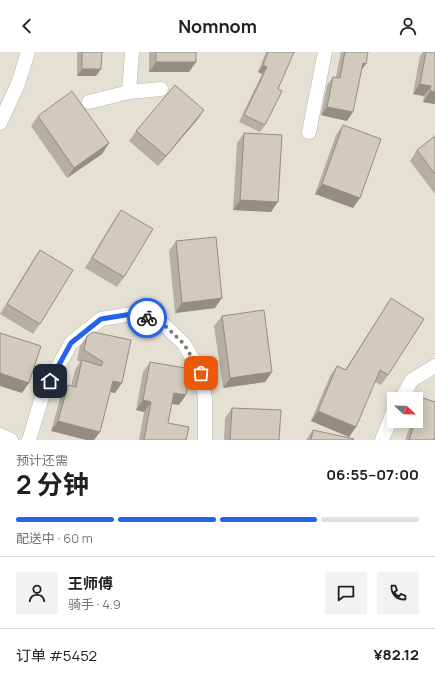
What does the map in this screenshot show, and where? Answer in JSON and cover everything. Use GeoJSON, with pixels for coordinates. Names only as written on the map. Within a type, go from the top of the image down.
{"type":"FeatureCollection","features":[{"type":"Feature","properties":{"kind":"street"},"geometry":{"type":"LineString","coordinates":[[0,123],[18,84],[28,52]]}},
{"type":"Feature","properties":{"kind":"street"},"geometry":{"type":"LineString","coordinates":[[129,92],[132,52]]}},
{"type":"Feature","properties":{"kind":"street"},"geometry":{"type":"LineString","coordinates":[[309,132],[325,52]]}},
{"type":"Feature","properties":{"kind":"street"},"geometry":{"type":"LineString","coordinates":[[89,102],[129,92],[161,89]]}},
{"type":"Feature","properties":{"kind":"street"},"geometry":{"type":"LineString","coordinates":[[29,440],[42,394],[71,343],[101,319],[132,314],[161,322],[184,344],[201,373],[205,399],[205,440]]}},
{"type":"Feature","properties":{"kind":"street"},"geometry":{"type":"LineString","coordinates":[[405,392],[412,380],[435,366]]}},
{"type":"Feature","properties":{"kind":"street"},"geometry":{"type":"LineString","coordinates":[[382,440],[387,428]]}},
{"type":"Feature","properties":{"kind":"street"},"geometry":{"type":"LineString","coordinates":[[0,436],[11,440]]}},
{"type":"Feature","properties":{"kind":"shaded area"},"geometry":{"type":"Polygon","coordinates":[[[0,52],[435,52],[435,440],[0,440],[0,52]]]}},
{"type":"Feature","properties":{"kind":"building"},"geometry":{"type":"Polygon","coordinates":[[[82,52],[102,52],[101,69],[82,69],[82,52]]]}},
{"type":"Feature","properties":{"kind":"building"},"geometry":{"type":"Polygon","coordinates":[[[156,52],[196,52],[196,62],[156,62],[156,52]]]}},
{"type":"Feature","properties":{"kind":"building"},"geometry":{"type":"Polygon","coordinates":[[[268,52],[294,52],[278,89],[282,91],[265,125],[244,115],[267,67],[263,65],[268,52]]]}},
{"type":"Feature","properties":{"kind":"building"},"geometry":{"type":"Polygon","coordinates":[[[345,52],[368,52],[366,64],[363,63],[353,112],[327,107],[333,77],[340,78],[345,52]]]}},
{"type":"Feature","properties":{"kind":"building"},"geometry":{"type":"Polygon","coordinates":[[[426,52],[435,52],[435,92],[430,91],[431,86],[420,84],[426,52]]]}},
{"type":"Feature","properties":{"kind":"building"},"geometry":{"type":"Polygon","coordinates":[[[175,85],[204,110],[166,156],[136,131],[175,85]]]}},
{"type":"Feature","properties":{"kind":"building"},"geometry":{"type":"Polygon","coordinates":[[[72,91],[109,143],[74,168],[38,116],[72,91]]]}},
{"type":"Feature","properties":{"kind":"building"},"geometry":{"type":"Polygon","coordinates":[[[343,125],[381,139],[360,198],[322,184],[343,125]]]}},
{"type":"Feature","properties":{"kind":"building"},"geometry":{"type":"Polygon","coordinates":[[[244,133],[282,135],[278,202],[240,200],[244,133]]]}},
{"type":"Feature","properties":{"kind":"building"},"geometry":{"type":"Polygon","coordinates":[[[435,136],[435,174],[417,150],[435,136]]]}},
{"type":"Feature","properties":{"kind":"building"},"geometry":{"type":"Polygon","coordinates":[[[121,210],[153,229],[124,277],[92,258],[121,210]]]}},
{"type":"Feature","properties":{"kind":"building"},"geometry":{"type":"Polygon","coordinates":[[[216,237],[222,298],[182,303],[176,241],[216,237]]]}},
{"type":"Feature","properties":{"kind":"building"},"geometry":{"type":"Polygon","coordinates":[[[40,250],[73,270],[40,324],[7,304],[40,250]]]}},
{"type":"Feature","properties":{"kind":"building"},"geometry":{"type":"Polygon","coordinates":[[[391,298],[424,319],[388,375],[380,370],[356,427],[318,411],[337,366],[346,370],[391,298]]]}},
{"type":"Feature","properties":{"kind":"building"},"geometry":{"type":"Polygon","coordinates":[[[264,310],[272,372],[230,378],[222,316],[264,310]]]}},
{"type":"Feature","properties":{"kind":"building"},"geometry":{"type":"Polygon","coordinates":[[[93,332],[131,340],[122,383],[113,381],[100,432],[58,421],[68,385],[76,387],[82,360],[101,366],[103,362],[84,350],[87,336],[93,332]]]}},
{"type":"Feature","properties":{"kind":"building"},"geometry":{"type":"Polygon","coordinates":[[[0,333],[41,346],[29,383],[0,373],[0,333]]]}},
{"type":"Feature","properties":{"kind":"building"},"geometry":{"type":"Polygon","coordinates":[[[150,362],[191,369],[186,395],[174,393],[168,423],[189,427],[186,440],[144,440],[151,402],[143,400],[150,362]]]}},
{"type":"Feature","properties":{"kind":"building"},"geometry":{"type":"Polygon","coordinates":[[[423,398],[435,402],[434,440],[409,440],[413,428],[423,428],[423,398]]]}},
{"type":"Feature","properties":{"kind":"building"},"geometry":{"type":"Polygon","coordinates":[[[232,408],[281,410],[279,440],[230,440],[232,408]]]}},
{"type":"Feature","properties":{"kind":"building"},"geometry":{"type":"Polygon","coordinates":[[[313,430],[354,439],[311,440],[313,430]]]}},
{"type":"Feature","properties":{"kind":"way so far"},"geometry":{"type":"LineString","coordinates":[[147,318],[161,322],[184,344],[201,373]]}},
{"type":"Feature","properties":{"kind":"route"},"geometry":{"type":"LineString","coordinates":[[50,381],[71,343],[101,319],[132,314],[147,318]]}}]}
